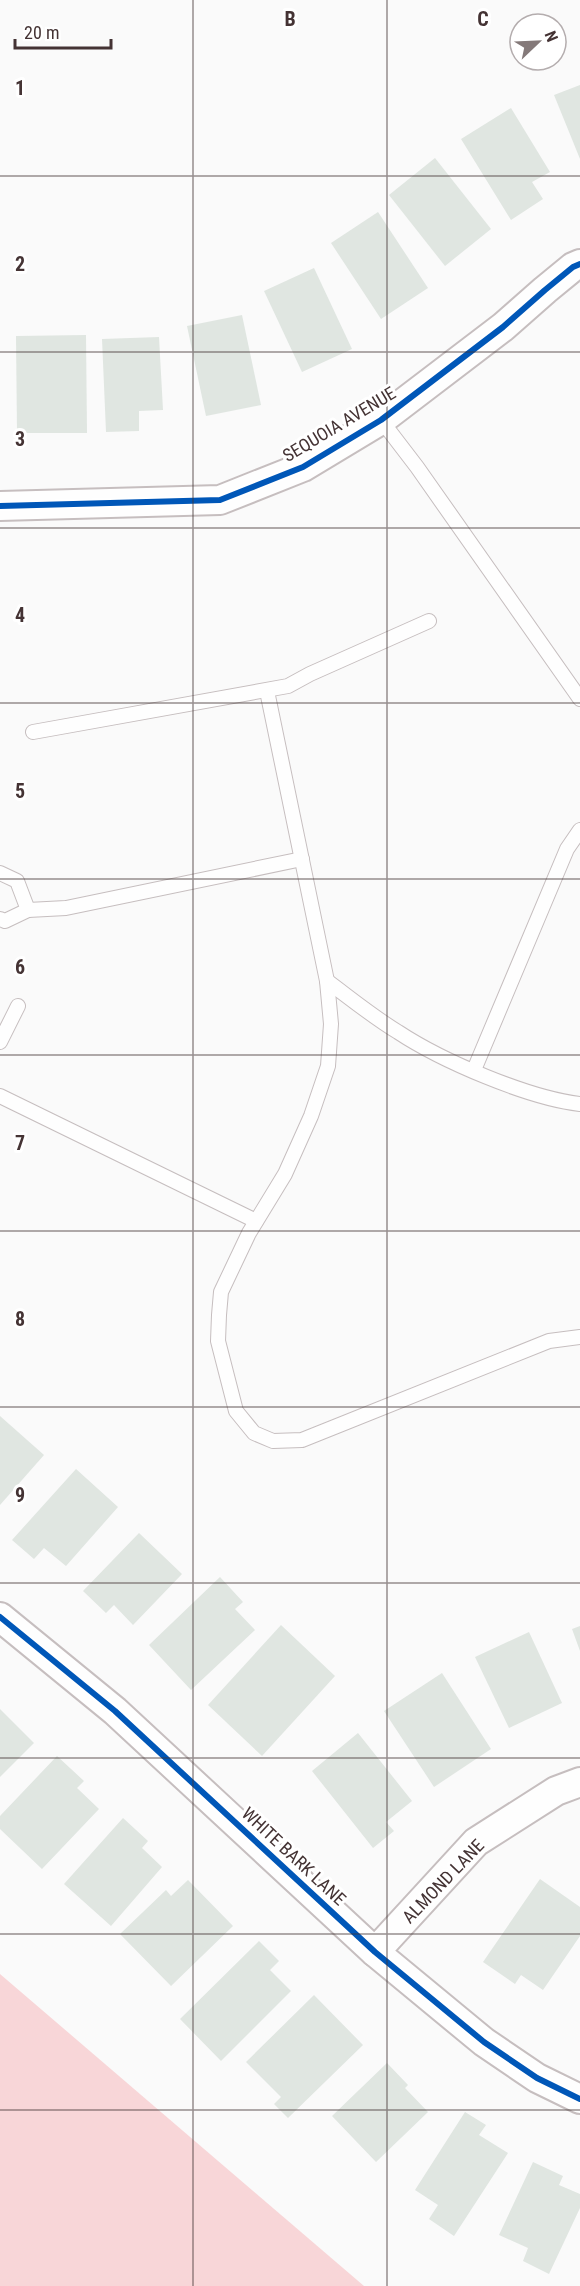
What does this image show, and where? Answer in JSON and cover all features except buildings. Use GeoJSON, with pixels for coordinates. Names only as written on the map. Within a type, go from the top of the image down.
{"type":"FeatureCollection","features":[{"type":"Feature","properties":{"kind":"street","name":"SEQUOIA AVENUE"},"geometry":{"type":"LineString","coordinates":[[0,506],[220,500],[303,467],[381,420],[503,327],[573,267],[580,264]]}},
{"type":"Feature","properties":{"kind":"street","name":"WHITE BARK LANE"},"geometry":{"type":"LineString","coordinates":[[0,1617],[115,1711],[375,1952],[484,2042],[537,2078],[580,2099]]}},
{"type":"Feature","properties":{"kind":"street","name":"ALMOND LANE"},"geometry":{"type":"LineString","coordinates":[[375,1952],[476,1842],[556,1791],[580,1782]]}},
{"type":"Feature","properties":{"kind":"lane"},"geometry":{"type":"LineString","coordinates":[[381,420],[417,467],[580,699]]}},
{"type":"Feature","properties":{"kind":"lane"},"geometry":{"type":"LineString","coordinates":[[33,732],[288,687],[310,674],[429,621]]}},
{"type":"Feature","properties":{"kind":"lane"},"geometry":{"type":"LineString","coordinates":[[267,691],[327,981],[331,1024],[328,1066],[311,1116],[285,1174],[256,1221],[221,1292],[218,1341],[236,1411],[254,1433],[273,1441],[302,1440],[549,1341],[580,1337]]}},
{"type":"Feature","properties":{"kind":"lane"},"geometry":{"type":"LineString","coordinates":[[474,1070],[567,849],[580,830]]}},
{"type":"Feature","properties":{"kind":"lane"},"geometry":{"type":"LineString","coordinates":[[0,919],[5,921],[28,910],[66,908],[303,859]]}},
{"type":"Feature","properties":{"kind":"lane"},"geometry":{"type":"LineString","coordinates":[[0,873],[17,881],[28,910]]}},
{"type":"Feature","properties":{"kind":"lane"},"geometry":{"type":"LineString","coordinates":[[327,981],[399,1033],[474,1070],[505,1084],[562,1102],[580,1104]]}},
{"type":"Feature","properties":{"kind":"lane"},"geometry":{"type":"LineString","coordinates":[[0,1042],[18,1006]]}},
{"type":"Feature","properties":{"kind":"lane"},"geometry":{"type":"LineString","coordinates":[[0,1096],[256,1221]]}},
{"type":"Feature","properties":{"kind":"shaded area"},"geometry":{"type":"Polygon","coordinates":[[[0,1974],[364,2286],[0,2286],[0,1974]]]}},
{"type":"Feature","properties":{"kind":"cycle path"},"geometry":{"type":"LineString","coordinates":[[0,506],[220,500],[303,467],[381,420],[503,327],[573,267],[580,264]]}},
{"type":"Feature","properties":{"kind":"cycle path"},"geometry":{"type":"LineString","coordinates":[[0,1617],[115,1711],[375,1952],[484,2042],[537,2078],[580,2099]]}}]}
